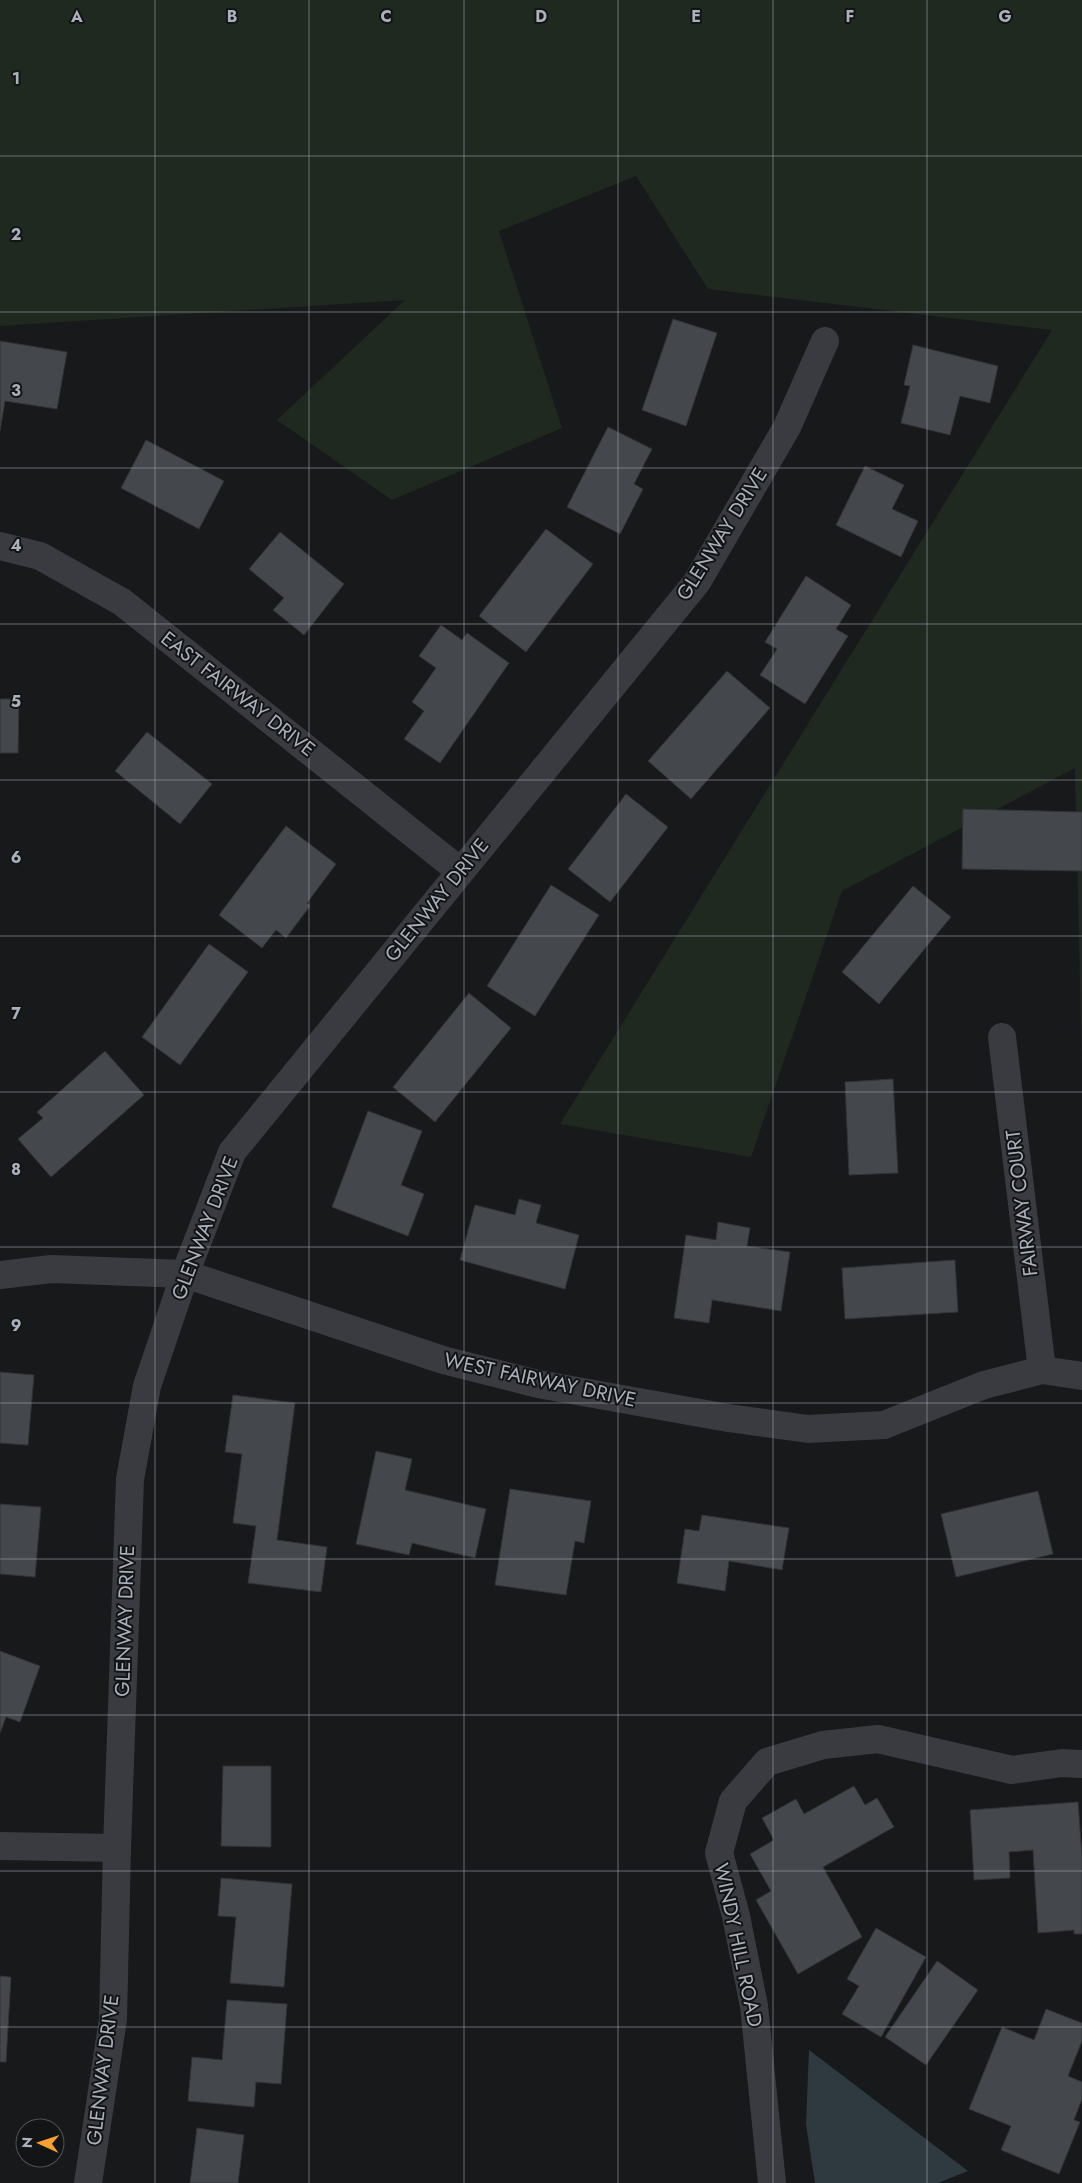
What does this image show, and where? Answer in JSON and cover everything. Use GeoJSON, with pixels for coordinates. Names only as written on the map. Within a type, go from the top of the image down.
{"type":"FeatureCollection","features":[{"type":"Feature","properties":{"kind":"street","name":"GLENWAY DRIVE"},"geometry":{"type":"LineString","coordinates":[[88,2183],[113,2018],[130,1479],[146,1386],[185,1274],[232,1152],[460,870],[697,582],[787,427],[825,341]]}},
{"type":"Feature","properties":{"kind":"street","name":"EAST FAIRWAY DRIVE"},"geometry":{"type":"LineString","coordinates":[[0,546],[40,556],[122,602],[460,870]]}},
{"type":"Feature","properties":{"kind":"street","name":"FAIRWAY COURT"},"geometry":{"type":"LineString","coordinates":[[1002,1037],[1042,1370]]}},
{"type":"Feature","properties":{"kind":"street","name":"WEST FAIRWAY DRIVE"},"geometry":{"type":"LineString","coordinates":[[0,1275],[51,1269],[185,1274],[471,1368],[548,1386],[728,1418],[808,1429],[884,1425],[984,1385],[1042,1370],[1082,1376]]}},
{"type":"Feature","properties":{"kind":"street","name":"WINDY HILL ROAD"},"geometry":{"type":"LineString","coordinates":[[772,2183],[754,2006],[736,1916],[719,1852],[733,1800],[767,1762],[823,1745],[878,1739],[1012,1770],[1062,1763],[1082,1764]]}},
{"type":"Feature","properties":{"kind":"street"},"geometry":{"type":"LineString","coordinates":[[0,1846],[117,1848]]}},
{"type":"Feature","properties":{"kind":"shaded area"},"geometry":{"type":"Polygon","coordinates":[[[0,0],[1082,0],[1082,1067],[1075,768],[842,891],[751,1157],[560,1124],[1052,330],[708,289],[636,176],[499,231],[562,428],[392,500],[277,420],[405,300],[0,326],[0,0]]]}},
{"type":"Feature","properties":{"kind":"shaded area"},"geometry":{"type":"Polygon","coordinates":[[[809,2050],[968,2171],[938,2183],[815,2183],[806,2124],[809,2050]]]}},
{"type":"Feature","properties":{"kind":"building"},"geometry":{"type":"Polygon","coordinates":[[[673,319],[717,333],[686,426],[642,410],[673,319]]]}},
{"type":"Feature","properties":{"kind":"building"},"geometry":{"type":"Polygon","coordinates":[[[0,341],[67,352],[57,409],[5,401],[0,431],[0,341]]]}},
{"type":"Feature","properties":{"kind":"building"},"geometry":{"type":"Polygon","coordinates":[[[913,345],[998,366],[990,403],[960,396],[950,435],[901,423],[910,386],[904,385],[913,345]]]}},
{"type":"Feature","properties":{"kind":"building"},"geometry":{"type":"Polygon","coordinates":[[[608,427],[652,449],[634,484],[643,489],[620,534],[567,507],[608,427]]]}},
{"type":"Feature","properties":{"kind":"building"},"geometry":{"type":"Polygon","coordinates":[[[146,440],[224,481],[199,529],[121,488],[146,440]]]}},
{"type":"Feature","properties":{"kind":"building"},"geometry":{"type":"Polygon","coordinates":[[[865,466],[904,485],[892,509],[918,521],[901,557],[836,525],[865,466]]]}},
{"type":"Feature","properties":{"kind":"building"},"geometry":{"type":"Polygon","coordinates":[[[546,529],[593,564],[526,652],[479,616],[546,529]]]}},
{"type":"Feature","properties":{"kind":"building"},"geometry":{"type":"Polygon","coordinates":[[[280,532],[344,584],[304,635],[273,610],[284,598],[249,569],[280,532]]]}},
{"type":"Feature","properties":{"kind":"building"},"geometry":{"type":"Polygon","coordinates":[[[806,576],[851,605],[836,629],[848,636],[805,704],[760,675],[777,649],[765,642],[806,576]]]}},
{"type":"Feature","properties":{"kind":"building"},"geometry":{"type":"Polygon","coordinates":[[[441,625],[462,640],[467,633],[509,663],[440,763],[404,739],[424,711],[412,702],[436,668],[419,656],[441,625]]]}},
{"type":"Feature","properties":{"kind":"building"},"geometry":{"type":"Polygon","coordinates":[[[727,671],[770,708],[691,799],[648,761],[727,671]]]}},
{"type":"Feature","properties":{"kind":"building"},"geometry":{"type":"Polygon","coordinates":[[[0,699],[19,699],[18,753],[0,753],[0,699]]]}},
{"type":"Feature","properties":{"kind":"building"},"geometry":{"type":"Polygon","coordinates":[[[147,732],[212,784],[180,824],[115,771],[147,732]]]}},
{"type":"Feature","properties":{"kind":"building"},"geometry":{"type":"Polygon","coordinates":[[[626,794],[668,827],[610,902],[568,869],[626,794]]]}},
{"type":"Feature","properties":{"kind":"building"},"geometry":{"type":"Polygon","coordinates":[[[963,809],[1082,812],[1082,871],[962,869],[963,809]]]}},
{"type":"Feature","properties":{"kind":"building"},"geometry":{"type":"Polygon","coordinates":[[[286,826],[336,864],[307,903],[310,906],[286,938],[276,930],[262,948],[219,915],[286,826]]]}},
{"type":"Feature","properties":{"kind":"building"},"geometry":{"type":"Polygon","coordinates":[[[551,885],[599,915],[535,1016],[487,986],[551,885]]]}},
{"type":"Feature","properties":{"kind":"building"},"geometry":{"type":"Polygon","coordinates":[[[913,886],[951,917],[879,1004],[842,972],[913,886]]]}},
{"type":"Feature","properties":{"kind":"building"},"geometry":{"type":"Polygon","coordinates":[[[209,944],[248,972],[180,1065],[142,1037],[209,944]]]}},
{"type":"Feature","properties":{"kind":"building"},"geometry":{"type":"Polygon","coordinates":[[[469,993],[511,1028],[435,1122],[393,1087],[469,993]]]}},
{"type":"Feature","properties":{"kind":"building"},"geometry":{"type":"Polygon","coordinates":[[[105,1051],[144,1095],[51,1177],[18,1139],[43,1118],[37,1112],[105,1051]]]}},
{"type":"Feature","properties":{"kind":"building"},"geometry":{"type":"Polygon","coordinates":[[[893,1079],[898,1173],[849,1175],[845,1082],[893,1079]]]}},
{"type":"Feature","properties":{"kind":"building"},"geometry":{"type":"Polygon","coordinates":[[[368,1111],[422,1131],[401,1185],[424,1194],[408,1236],[332,1207],[368,1111]]]}},
{"type":"Feature","properties":{"kind":"building"},"geometry":{"type":"Polygon","coordinates":[[[519,1199],[541,1205],[536,1223],[579,1235],[565,1289],[460,1260],[475,1205],[515,1215],[519,1199]]]}},
{"type":"Feature","properties":{"kind":"building"},"geometry":{"type":"Polygon","coordinates":[[[718,1222],[750,1228],[747,1246],[790,1252],[781,1311],[712,1300],[709,1323],[674,1318],[686,1235],[716,1240],[718,1222]]]}},
{"type":"Feature","properties":{"kind":"building"},"geometry":{"type":"Polygon","coordinates":[[[955,1260],[958,1312],[845,1319],[842,1268],[955,1260]]]}},
{"type":"Feature","properties":{"kind":"building"},"geometry":{"type":"Polygon","coordinates":[[[0,1372],[34,1375],[28,1445],[0,1443],[0,1372]]]}},
{"type":"Feature","properties":{"kind":"building"},"geometry":{"type":"Polygon","coordinates":[[[233,1395],[295,1403],[277,1540],[327,1547],[321,1592],[248,1583],[256,1526],[233,1523],[242,1454],[225,1452],[233,1395]]]}},
{"type":"Feature","properties":{"kind":"building"},"geometry":{"type":"Polygon","coordinates":[[[376,1451],[412,1459],[405,1490],[486,1509],[475,1558],[412,1543],[409,1555],[356,1544],[376,1451]]]}},
{"type":"Feature","properties":{"kind":"building"},"geometry":{"type":"Polygon","coordinates":[[[510,1489],[591,1501],[584,1543],[575,1541],[566,1595],[495,1585],[510,1489]]]}},
{"type":"Feature","properties":{"kind":"building"},"geometry":{"type":"Polygon","coordinates":[[[1038,1491],[1053,1554],[956,1577],[941,1514],[1038,1491]]]}},
{"type":"Feature","properties":{"kind":"building"},"geometry":{"type":"Polygon","coordinates":[[[0,1504],[41,1507],[35,1577],[0,1574],[0,1504]]]}},
{"type":"Feature","properties":{"kind":"building"},"geometry":{"type":"Polygon","coordinates":[[[702,1515],[789,1528],[782,1570],[729,1561],[725,1591],[677,1583],[685,1529],[699,1531],[702,1515]]]}},
{"type":"Feature","properties":{"kind":"building"},"geometry":{"type":"Polygon","coordinates":[[[0,1651],[40,1666],[20,1722],[6,1717],[0,1733],[0,1651]]]}},
{"type":"Feature","properties":{"kind":"building"},"geometry":{"type":"Polygon","coordinates":[[[223,1766],[271,1766],[271,1847],[221,1846],[223,1766]]]}},
{"type":"Feature","properties":{"kind":"building"},"geometry":{"type":"Polygon","coordinates":[[[854,1786],[865,1805],[877,1798],[894,1827],[823,1867],[862,1937],[798,1974],[756,1900],[771,1891],[750,1854],[774,1840],[762,1818],[796,1799],[804,1814],[854,1786]]]}},
{"type":"Feature","properties":{"kind":"building"},"geometry":{"type":"Polygon","coordinates":[[[1078,1802],[1082,1856],[1082,1934],[1074,1934],[1074,1930],[1038,1933],[1033,1850],[1009,1852],[1010,1878],[974,1880],[970,1810],[1078,1802]]]}},
{"type":"Feature","properties":{"kind":"building"},"geometry":{"type":"Polygon","coordinates":[[[221,1878],[292,1884],[284,1987],[230,1983],[236,1917],[218,1916],[221,1878]]]}},
{"type":"Feature","properties":{"kind":"building"},"geometry":{"type":"Polygon","coordinates":[[[876,1928],[926,1957],[881,2037],[842,2014],[859,1986],[847,1979],[876,1928]]]}},
{"type":"Feature","properties":{"kind":"building"},"geometry":{"type":"Polygon","coordinates":[[[937,1961],[978,1990],[926,2065],[885,2037],[937,1961]]]}},
{"type":"Feature","properties":{"kind":"building"},"geometry":{"type":"Polygon","coordinates":[[[0,1976],[11,1977],[6,2062],[0,2062],[0,1976]]]}},
{"type":"Feature","properties":{"kind":"building"},"geometry":{"type":"Polygon","coordinates":[[[227,2000],[287,2004],[281,2084],[256,2082],[254,2107],[188,2101],[192,2057],[222,2060],[227,2000]]]}},
{"type":"Feature","properties":{"kind":"building"},"geometry":{"type":"Polygon","coordinates":[[[1046,2009],[1082,2023],[1082,2041],[1068,2076],[1082,2082],[1082,2099],[1074,2120],[1080,2122],[1059,2174],[1001,2150],[1011,2126],[969,2109],[1002,2027],[1034,2040],[1046,2009]]]}},
{"type":"Feature","properties":{"kind":"building"},"geometry":{"type":"Polygon","coordinates":[[[197,2128],[244,2135],[238,2183],[190,2183],[197,2128]]]}}]}
